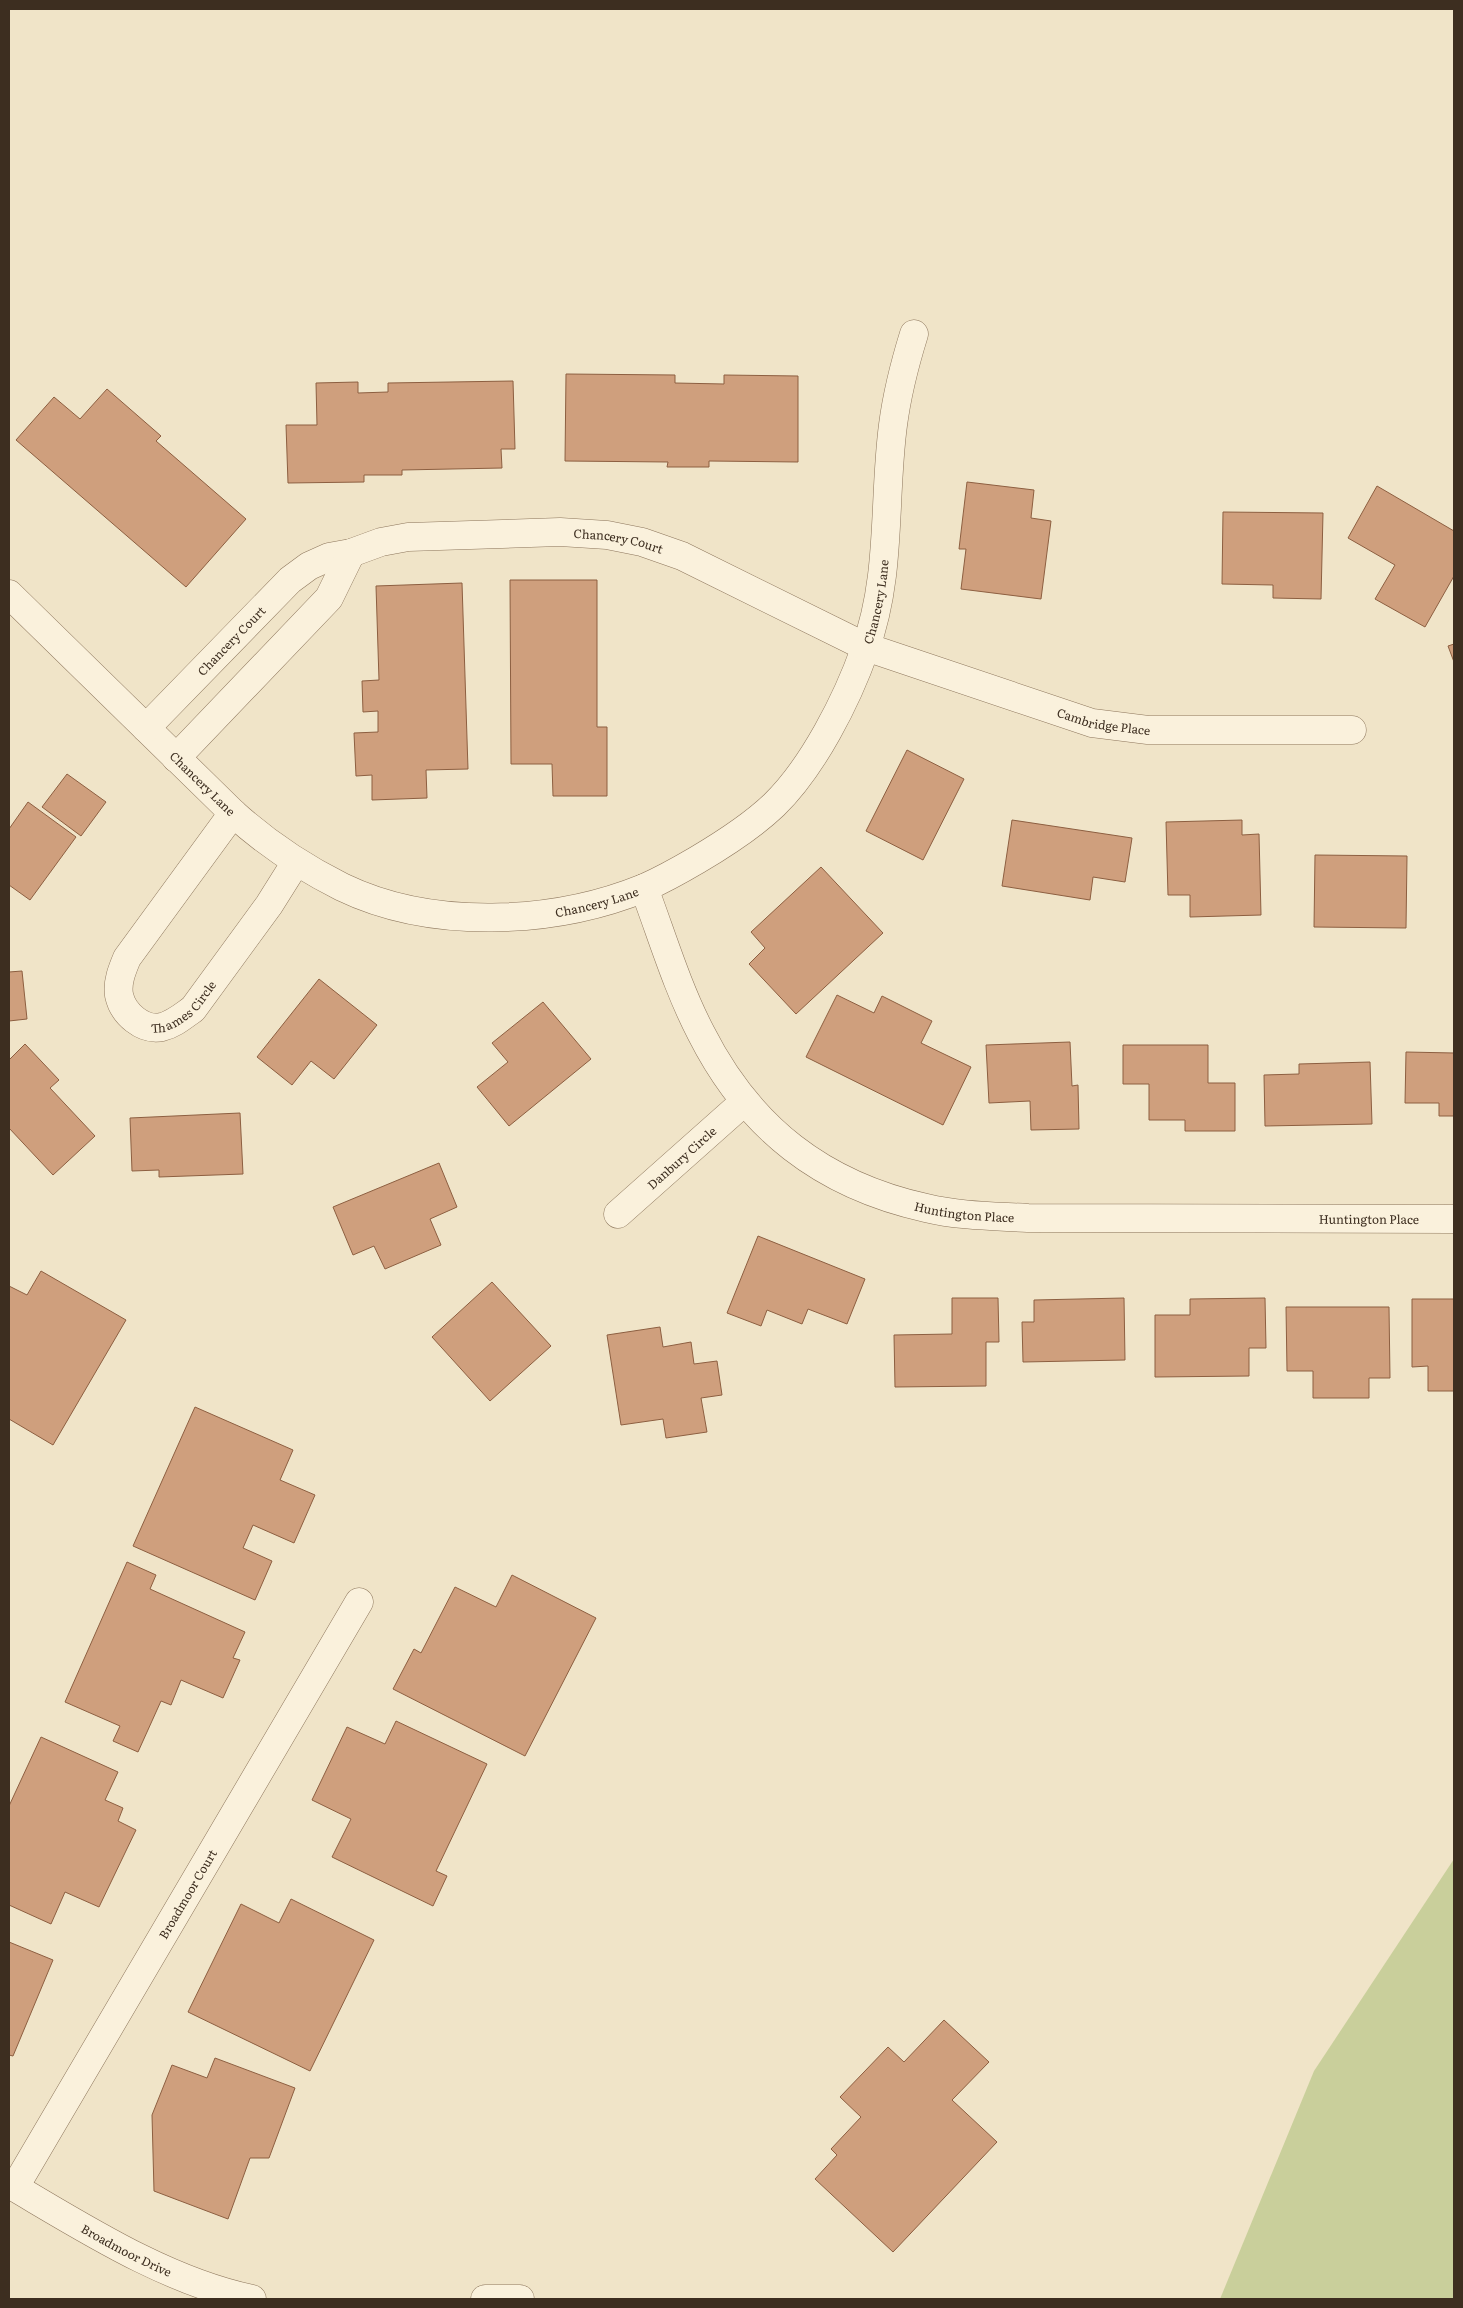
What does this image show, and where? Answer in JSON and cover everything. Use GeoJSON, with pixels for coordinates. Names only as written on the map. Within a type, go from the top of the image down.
{"type":"FeatureCollection","features":[{"type":"Feature","properties":{"kind":"street","name":"Chancery Lane"},"geometry":{"type":"LineString","coordinates":[[9,594],[232,813],[264,841],[296,862],[344,888],[390,904],[435,914],[468,917],[520,917],[611,899],[644,888],[715,849],[746,829],[775,804],[828,731],[851,684],[866,647],[877,610],[884,567],[893,425],[904,369],[914,334]]}},
{"type":"Feature","properties":{"kind":"street","name":"Chancery Court"},"geometry":{"type":"LineString","coordinates":[[146,728],[290,580],[309,566],[328,557],[351,553],[381,542],[408,537],[560,532],[607,535],[642,542],[682,556],[866,647]]}},
{"type":"Feature","properties":{"kind":"street"},"geometry":{"type":"LineString","coordinates":[[176,758],[329,598],[351,553]]}},
{"type":"Feature","properties":{"kind":"street","name":"Cambridge Place"},"geometry":{"type":"LineString","coordinates":[[866,647],[1068,717],[1109,726],[1148,730],[1352,730]]}},
{"type":"Feature","properties":{"kind":"street","name":"Thames Circle"},"geometry":{"type":"LineString","coordinates":[[232,813],[127,958],[119,978],[119,996],[129,1015],[142,1025],[161,1027],[176,1021],[193,1009],[269,905],[296,862]]}},
{"type":"Feature","properties":{"kind":"street","name":"Huntington Place"},"geometry":{"type":"LineString","coordinates":[[644,888],[701,1033],[744,1102],[778,1136],[810,1162],[849,1184],[889,1199],[927,1209],[972,1215],[1028,1218],[1454,1218]]}},
{"type":"Feature","properties":{"kind":"street","name":"Danbury Circle"},"geometry":{"type":"LineString","coordinates":[[618,1214],[744,1102]]}},
{"type":"Feature","properties":{"kind":"street","name":"Broadmoor Court"},"geometry":{"type":"LineString","coordinates":[[12,2186],[359,1602]]}},
{"type":"Feature","properties":{"kind":"street","name":"Broadmoor Drive"},"geometry":{"type":"LineString","coordinates":[[12,2186],[149,2264],[218,2291],[252,2299]]}},
{"type":"Feature","properties":{"kind":"street"},"geometry":{"type":"LineString","coordinates":[[485,2299],[520,2299]]}},
{"type":"Feature","properties":{"kind":"green space"},"geometry":{"type":"Polygon","coordinates":[[[1454,1859],[1454,2299],[1220,2299],[1314,2071],[1454,1859]]]}},
{"type":"Feature","properties":{"kind":"building"},"geometry":{"type":"Polygon","coordinates":[[[566,374],[675,375],[675,383],[724,384],[724,375],[798,376],[798,462],[709,461],[709,467],[667,467],[668,462],[565,461],[566,374]]]}},
{"type":"Feature","properties":{"kind":"building"},"geometry":{"type":"Polygon","coordinates":[[[513,381],[515,449],[501,449],[502,468],[402,470],[402,475],[364,475],[364,482],[288,483],[286,425],[317,425],[316,383],[358,382],[358,393],[388,392],[388,383],[513,381]]]}},
{"type":"Feature","properties":{"kind":"building"},"geometry":{"type":"Polygon","coordinates":[[[107,389],[161,436],[156,441],[246,519],[186,587],[16,440],[54,397],[80,419],[107,389]]]}},
{"type":"Feature","properties":{"kind":"building"},"geometry":{"type":"Polygon","coordinates":[[[967,482],[1034,490],[1031,518],[1051,521],[1041,599],[961,589],[966,549],[959,549],[967,482]]]}},
{"type":"Feature","properties":{"kind":"building"},"geometry":{"type":"Polygon","coordinates":[[[1377,486],[1454,531],[1454,576],[1425,627],[1375,599],[1395,565],[1348,538],[1377,486]]]}},
{"type":"Feature","properties":{"kind":"building"},"geometry":{"type":"Polygon","coordinates":[[[1223,512],[1323,513],[1321,599],[1273,598],[1273,585],[1222,584],[1223,512]]]}},
{"type":"Feature","properties":{"kind":"building"},"geometry":{"type":"Polygon","coordinates":[[[510,580],[597,580],[597,727],[607,727],[607,796],[553,796],[552,764],[511,764],[510,580]]]}},
{"type":"Feature","properties":{"kind":"building"},"geometry":{"type":"Polygon","coordinates":[[[462,583],[468,769],[426,770],[427,798],[372,800],[372,775],[356,776],[354,733],[378,732],[378,711],[363,712],[362,681],[379,680],[376,586],[462,583]]]}},
{"type":"Feature","properties":{"kind":"building"},"geometry":{"type":"Polygon","coordinates":[[[1454,644],[1454,662],[1448,646],[1454,644]]]}},
{"type":"Feature","properties":{"kind":"building"},"geometry":{"type":"Polygon","coordinates":[[[907,750],[964,779],[923,860],[866,831],[907,750]]]}},
{"type":"Feature","properties":{"kind":"building"},"geometry":{"type":"Polygon","coordinates":[[[67,774],[106,802],[81,836],[42,807],[67,774]]]}},
{"type":"Feature","properties":{"kind":"building"},"geometry":{"type":"Polygon","coordinates":[[[28,802],[76,837],[30,900],[9,885],[9,829],[28,802]]]}},
{"type":"Feature","properties":{"kind":"building"},"geometry":{"type":"Polygon","coordinates":[[[1012,820],[1132,838],[1125,882],[1093,877],[1090,900],[1002,886],[1012,820]]]}},
{"type":"Feature","properties":{"kind":"building"},"geometry":{"type":"Polygon","coordinates":[[[1242,820],[1242,835],[1259,834],[1261,915],[1190,917],[1190,895],[1168,895],[1166,822],[1242,820]]]}},
{"type":"Feature","properties":{"kind":"building"},"geometry":{"type":"Polygon","coordinates":[[[1315,855],[1407,856],[1406,928],[1314,927],[1315,855]]]}},
{"type":"Feature","properties":{"kind":"building"},"geometry":{"type":"Polygon","coordinates":[[[821,867],[883,933],[796,1014],[749,964],[765,948],[751,932],[821,867]]]}},
{"type":"Feature","properties":{"kind":"building"},"geometry":{"type":"Polygon","coordinates":[[[22,971],[27,1019],[9,1021],[9,972],[22,971]]]}},
{"type":"Feature","properties":{"kind":"building"},"geometry":{"type":"Polygon","coordinates":[[[319,979],[377,1025],[334,1079],[311,1061],[292,1085],[257,1057],[319,979]]]}},
{"type":"Feature","properties":{"kind":"building"},"geometry":{"type":"Polygon","coordinates":[[[837,995],[874,1013],[882,996],[932,1021],[921,1043],[971,1067],[943,1125],[806,1057],[837,995]]]}},
{"type":"Feature","properties":{"kind":"building"},"geometry":{"type":"Polygon","coordinates":[[[543,1002],[591,1059],[509,1126],[477,1087],[508,1062],[492,1043],[543,1002]]]}},
{"type":"Feature","properties":{"kind":"building"},"geometry":{"type":"Polygon","coordinates":[[[1070,1042],[1072,1086],[1078,1085],[1079,1129],[1031,1130],[1030,1101],[989,1103],[986,1045],[1070,1042]]]}},
{"type":"Feature","properties":{"kind":"building"},"geometry":{"type":"Polygon","coordinates":[[[25,1044],[59,1080],[50,1088],[95,1136],[53,1175],[9,1128],[9,1060],[25,1044]]]}},
{"type":"Feature","properties":{"kind":"building"},"geometry":{"type":"Polygon","coordinates":[[[1123,1045],[1208,1045],[1208,1083],[1235,1083],[1235,1131],[1185,1131],[1185,1120],[1149,1120],[1149,1084],[1123,1084],[1123,1045]]]}},
{"type":"Feature","properties":{"kind":"building"},"geometry":{"type":"Polygon","coordinates":[[[1406,1052],[1454,1053],[1454,1116],[1439,1116],[1439,1103],[1405,1103],[1406,1052]]]}},
{"type":"Feature","properties":{"kind":"building"},"geometry":{"type":"Polygon","coordinates":[[[1370,1062],[1372,1124],[1265,1126],[1264,1075],[1299,1074],[1299,1064],[1370,1062]]]}},
{"type":"Feature","properties":{"kind":"building"},"geometry":{"type":"Polygon","coordinates":[[[240,1113],[243,1174],[159,1177],[159,1170],[132,1171],[130,1118],[240,1113]]]}},
{"type":"Feature","properties":{"kind":"building"},"geometry":{"type":"Polygon","coordinates":[[[439,1163],[457,1207],[430,1219],[441,1245],[385,1269],[374,1246],[353,1255],[333,1207],[439,1163]]]}},
{"type":"Feature","properties":{"kind":"building"},"geometry":{"type":"Polygon","coordinates":[[[758,1236],[865,1279],[847,1324],[808,1309],[802,1324],[767,1310],[761,1326],[727,1313],[758,1236]]]}},
{"type":"Feature","properties":{"kind":"building"},"geometry":{"type":"Polygon","coordinates":[[[41,1271],[126,1320],[53,1445],[9,1419],[9,1286],[27,1295],[41,1271]]]}},
{"type":"Feature","properties":{"kind":"building"},"geometry":{"type":"Polygon","coordinates":[[[492,1282],[551,1346],[490,1401],[432,1337],[492,1282]]]}},
{"type":"Feature","properties":{"kind":"building"},"geometry":{"type":"Polygon","coordinates":[[[952,1298],[998,1298],[999,1342],[986,1342],[986,1386],[895,1387],[894,1335],[952,1334],[952,1298]]]}},
{"type":"Feature","properties":{"kind":"building"},"geometry":{"type":"Polygon","coordinates":[[[1124,1298],[1125,1360],[1023,1362],[1022,1322],[1034,1322],[1034,1300],[1124,1298]]]}},
{"type":"Feature","properties":{"kind":"building"},"geometry":{"type":"Polygon","coordinates":[[[1265,1298],[1266,1348],[1249,1348],[1249,1376],[1155,1377],[1155,1315],[1190,1315],[1190,1299],[1265,1298]]]}},
{"type":"Feature","properties":{"kind":"building"},"geometry":{"type":"Polygon","coordinates":[[[1412,1299],[1454,1299],[1454,1391],[1428,1391],[1428,1366],[1412,1367],[1412,1299]]]}},
{"type":"Feature","properties":{"kind":"building"},"geometry":{"type":"Polygon","coordinates":[[[1286,1307],[1389,1307],[1390,1378],[1369,1378],[1369,1398],[1313,1398],[1313,1371],[1287,1371],[1286,1307]]]}},
{"type":"Feature","properties":{"kind":"building"},"geometry":{"type":"Polygon","coordinates":[[[660,1327],[663,1347],[691,1342],[694,1364],[717,1361],[722,1395],[701,1398],[707,1432],[666,1438],[663,1419],[621,1425],[607,1335],[660,1327]]]}},
{"type":"Feature","properties":{"kind":"building"},"geometry":{"type":"Polygon","coordinates":[[[195,1407],[293,1450],[280,1480],[315,1495],[294,1543],[253,1525],[243,1548],[272,1561],[255,1600],[133,1546],[195,1407]]]}},
{"type":"Feature","properties":{"kind":"building"},"geometry":{"type":"Polygon","coordinates":[[[127,1562],[156,1575],[150,1589],[245,1632],[233,1658],[240,1660],[223,1698],[181,1680],[171,1705],[161,1701],[138,1752],[113,1741],[120,1726],[65,1702],[127,1562]]]}},
{"type":"Feature","properties":{"kind":"building"},"geometry":{"type":"Polygon","coordinates":[[[512,1575],[596,1618],[525,1756],[393,1689],[414,1649],[421,1653],[455,1587],[496,1607],[512,1575]]]}},
{"type":"Feature","properties":{"kind":"building"},"geometry":{"type":"Polygon","coordinates":[[[396,1721],[487,1764],[436,1871],[447,1876],[433,1906],[332,1857],[351,1819],[312,1800],[347,1727],[385,1744],[396,1721]]]}},
{"type":"Feature","properties":{"kind":"building"},"geometry":{"type":"Polygon","coordinates":[[[41,1737],[118,1772],[105,1800],[123,1808],[118,1821],[136,1830],[99,1907],[65,1892],[51,1924],[9,1905],[9,1806],[41,1737]]]}},
{"type":"Feature","properties":{"kind":"building"},"geometry":{"type":"Polygon","coordinates":[[[291,1899],[374,1940],[310,2071],[188,2012],[241,1904],[279,1923],[291,1899]]]}},
{"type":"Feature","properties":{"kind":"building"},"geometry":{"type":"Polygon","coordinates":[[[9,1942],[53,1960],[13,2056],[9,2055],[9,1942]]]}},
{"type":"Feature","properties":{"kind":"building"},"geometry":{"type":"Polygon","coordinates":[[[944,2020],[989,2062],[952,2100],[997,2142],[893,2252],[815,2179],[837,2155],[831,2149],[861,2117],[840,2097],[888,2047],[904,2062],[944,2020]]]}},
{"type":"Feature","properties":{"kind":"building"},"geometry":{"type":"Polygon","coordinates":[[[215,2058],[295,2088],[269,2158],[250,2158],[228,2219],[154,2191],[152,2115],[172,2065],[207,2078],[215,2058]]]}}]}
